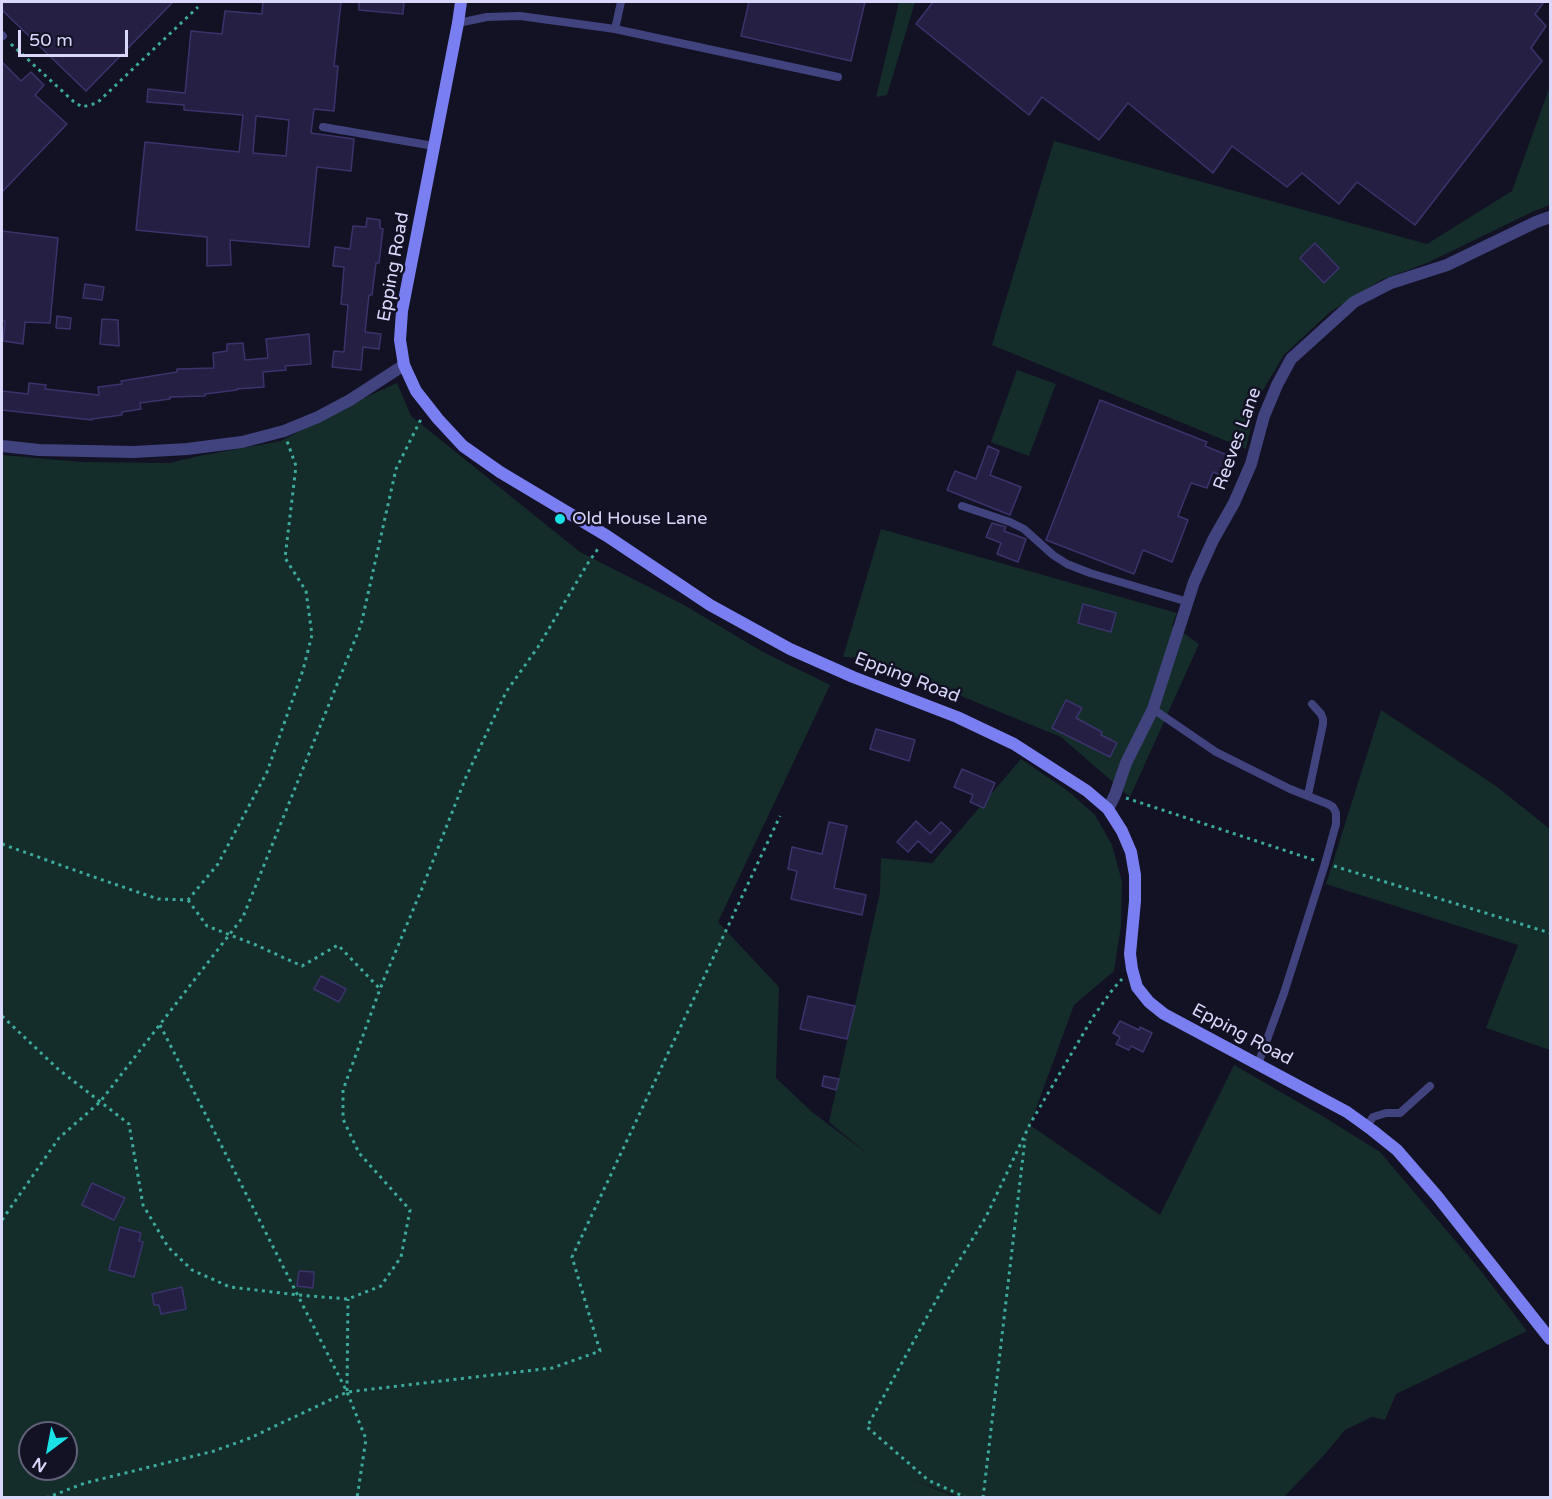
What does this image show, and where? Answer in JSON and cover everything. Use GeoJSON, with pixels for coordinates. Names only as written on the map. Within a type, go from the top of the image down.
{"type":"FeatureCollection","features":[{"type":"Feature","properties":{"kind":"main road","name":"Epping Road"},"geometry":{"type":"LineString","coordinates":[[461,2],[402,311],[400,340],[405,365],[416,391],[428,406],[463,446],[500,472],[607,536],[710,605],[790,649],[853,677],[957,717],[1014,744],[1087,791],[1108,809],[1122,831],[1131,852],[1135,875],[1135,901],[1130,954],[1137,987],[1149,1002],[1164,1014],[1347,1112],[1397,1150],[1437,1196],[1551,1339]]}},
{"type":"Feature","properties":{"kind":"street","name":"Reeves Lane"},"geometry":{"type":"LineString","coordinates":[[1108,809],[1126,763],[1153,710],[1194,582],[1247,474],[1264,416],[1291,359],[1354,302],[1391,283],[1447,265],[1551,217]]}},
{"type":"Feature","properties":{"kind":"street"},"geometry":{"type":"LineString","coordinates":[[2,446],[39,450],[134,452],[187,449],[242,442],[284,431],[318,417],[350,400],[405,365]]}},
{"type":"Feature","properties":{"kind":"lane"},"geometry":{"type":"LineString","coordinates":[[615,29],[621,2]]}},
{"type":"Feature","properties":{"kind":"lane"},"geometry":{"type":"LineString","coordinates":[[458,23],[487,16],[519,16],[615,29],[838,77]]}},
{"type":"Feature","properties":{"kind":"lane"},"geometry":{"type":"LineString","coordinates":[[323,127],[434,147]]}},
{"type":"Feature","properties":{"kind":"lane"},"geometry":{"type":"LineString","coordinates":[[962,506],[1024,529],[1053,555],[1067,564],[1188,602]]}},
{"type":"Feature","properties":{"kind":"lane"},"geometry":{"type":"LineString","coordinates":[[1308,795],[1323,718],[1312,704]]}},
{"type":"Feature","properties":{"kind":"lane"},"geometry":{"type":"LineString","coordinates":[[1153,710],[1216,752],[1290,789],[1328,804],[1336,813],[1336,824],[1325,864],[1284,993],[1258,1064]]}},
{"type":"Feature","properties":{"kind":"lane"},"geometry":{"type":"LineString","coordinates":[[1367,1126],[1373,1117],[1386,1113],[1400,1113],[1430,1086]]}},
{"type":"Feature","properties":{"kind":"path"},"geometry":{"type":"LineString","coordinates":[[2,36],[82,107],[97,103],[198,7]]}},
{"type":"Feature","properties":{"kind":"path"},"geometry":{"type":"LineString","coordinates":[[2,1220],[59,1138],[100,1102],[243,917],[361,625],[396,469],[428,406]]}},
{"type":"Feature","properties":{"kind":"path"},"geometry":{"type":"LineString","coordinates":[[188,900],[218,864],[267,772],[303,670],[312,634],[306,591],[285,558],[296,466],[284,431]]}},
{"type":"Feature","properties":{"kind":"path"},"geometry":{"type":"LineString","coordinates":[[2,1016],[58,1069],[129,1124],[143,1205],[168,1247],[192,1270],[230,1287],[298,1295],[348,1299],[381,1286],[401,1257],[410,1210],[359,1153],[343,1119],[344,1089],[380,989],[466,777],[506,692],[538,647],[588,563],[607,536]]}},
{"type":"Feature","properties":{"kind":"path"},"geometry":{"type":"LineString","coordinates":[[46,1497],[85,1483],[214,1451],[250,1438],[347,1392],[552,1368],[600,1351],[572,1257],[780,816]]}},
{"type":"Feature","properties":{"kind":"path"},"geometry":{"type":"LineString","coordinates":[[2,844],[158,898],[188,900]]}},
{"type":"Feature","properties":{"kind":"path"},"geometry":{"type":"LineString","coordinates":[[188,900],[207,926],[302,966],[338,945],[380,989]]}},
{"type":"Feature","properties":{"kind":"path"},"geometry":{"type":"LineString","coordinates":[[967,1497],[928,1480],[867,1427],[934,1305],[986,1217],[1030,1124],[1093,1017],[1113,989],[1132,969]]}},
{"type":"Feature","properties":{"kind":"path"},"geometry":{"type":"LineString","coordinates":[[160,1025],[347,1392],[366,1439],[357,1497]]}},
{"type":"Feature","properties":{"kind":"path"},"geometry":{"type":"LineString","coordinates":[[983,1497],[1025,1136]]}},
{"type":"Feature","properties":{"kind":"path"},"geometry":{"type":"LineString","coordinates":[[347,1392],[348,1299]]}},
{"type":"Feature","properties":{"kind":"green space"},"geometry":{"type":"Polygon","coordinates":[[[899,2],[915,2],[887,95],[876,97],[899,2]]]}},
{"type":"Feature","properties":{"kind":"green space"},"geometry":{"type":"Polygon","coordinates":[[[1550,86],[1550,205],[1427,263],[1381,280],[1330,312],[1284,355],[1256,402],[1246,449],[992,345],[1054,141],[1427,244],[1512,191],[1550,86]]]}},
{"type":"Feature","properties":{"kind":"green space"},"geometry":{"type":"Polygon","coordinates":[[[1017,370],[1056,384],[1029,456],[991,442],[1017,370]]]}},
{"type":"Feature","properties":{"kind":"green space"},"geometry":{"type":"Polygon","coordinates":[[[397,383],[411,416],[580,552],[684,605],[763,652],[830,685],[718,922],[779,987],[776,1078],[812,1112],[869,1155],[829,1122],[880,892],[881,858],[932,863],[1021,759],[1068,791],[1095,815],[1112,845],[1122,882],[1121,926],[1114,971],[1074,1005],[1030,1125],[1160,1215],[1234,1065],[1380,1152],[1481,1271],[1527,1331],[1396,1394],[1385,1420],[1372,1417],[1345,1430],[1284,1497],[959,1497],[906,1477],[955,1497],[2,1497],[2,455],[82,462],[169,463],[281,441],[397,383]]]}},
{"type":"Feature","properties":{"kind":"green space"},"geometry":{"type":"Polygon","coordinates":[[[881,529],[1177,613],[1172,625],[1199,644],[1130,797],[1061,737],[868,658],[843,657],[881,529]]]}},
{"type":"Feature","properties":{"kind":"green space"},"geometry":{"type":"Polygon","coordinates":[[[1381,710],[1496,786],[1550,829],[1550,1050],[1486,1028],[1518,945],[1326,884],[1381,710]]]}},
{"type":"Feature","properties":{"kind":"building"},"geometry":{"type":"Polygon","coordinates":[[[2,2],[173,2],[86,91],[2,10],[2,2]]]}},
{"type":"Feature","properties":{"kind":"building"},"geometry":{"type":"Polygon","coordinates":[[[263,2],[341,2],[334,66],[338,66],[334,111],[314,109],[311,133],[354,139],[351,171],[317,167],[309,247],[230,240],[231,265],[207,266],[207,237],[136,230],[145,142],[239,152],[243,115],[184,110],[184,105],[147,102],[148,89],[185,93],[191,31],[222,34],[225,11],[262,14],[263,2]],[[256,116],[253,153],[286,156],[289,120],[256,116]]]}},
{"type":"Feature","properties":{"kind":"building"},"geometry":{"type":"Polygon","coordinates":[[[359,2],[404,2],[403,14],[359,10],[359,2]]]}},
{"type":"Feature","properties":{"kind":"building"},"geometry":{"type":"Polygon","coordinates":[[[749,2],[865,2],[851,61],[741,36],[749,2]]]}},
{"type":"Feature","properties":{"kind":"building"},"geometry":{"type":"Polygon","coordinates":[[[933,2],[1544,2],[1535,14],[1546,26],[1531,48],[1542,61],[1415,225],[1357,182],[1339,204],[1302,173],[1287,187],[1232,146],[1213,173],[1128,103],[1099,140],[1042,97],[1029,115],[916,24],[933,2]]]}},
{"type":"Feature","properties":{"kind":"building"},"geometry":{"type":"Polygon","coordinates":[[[2,62],[21,81],[31,72],[44,85],[35,95],[67,124],[2,192],[2,62]]]}},
{"type":"Feature","properties":{"kind":"building"},"geometry":{"type":"Polygon","coordinates":[[[367,218],[380,220],[380,228],[383,229],[379,263],[376,263],[372,295],[369,295],[365,332],[381,334],[379,349],[363,347],[361,370],[332,367],[334,351],[344,352],[348,305],[341,304],[344,267],[333,266],[335,247],[350,249],[353,226],[366,227],[367,218]]]}},
{"type":"Feature","properties":{"kind":"building"},"geometry":{"type":"Polygon","coordinates":[[[2,231],[58,238],[50,323],[25,322],[23,344],[3,341],[5,321],[2,321],[2,231]]]}},
{"type":"Feature","properties":{"kind":"building"},"geometry":{"type":"Polygon","coordinates":[[[1315,243],[1339,268],[1324,283],[1300,258],[1315,243]]]}},
{"type":"Feature","properties":{"kind":"building"},"geometry":{"type":"Polygon","coordinates":[[[85,284],[104,287],[102,300],[83,298],[85,284]]]}},
{"type":"Feature","properties":{"kind":"building"},"geometry":{"type":"Polygon","coordinates":[[[57,316],[71,318],[70,329],[56,328],[57,316]]]}},
{"type":"Feature","properties":{"kind":"building"},"geometry":{"type":"Polygon","coordinates":[[[102,319],[118,320],[119,346],[100,344],[102,319]]]}},
{"type":"Feature","properties":{"kind":"building"},"geometry":{"type":"Polygon","coordinates":[[[309,334],[311,364],[285,366],[286,370],[263,372],[264,387],[237,389],[205,394],[205,396],[170,397],[170,399],[140,403],[141,409],[122,412],[122,415],[92,420],[2,410],[2,391],[28,394],[29,383],[46,385],[45,389],[99,395],[98,387],[122,384],[121,381],[177,372],[177,369],[214,368],[213,353],[227,351],[227,344],[243,343],[245,360],[268,358],[266,339],[309,334]]]}},
{"type":"Feature","properties":{"kind":"building"},"geometry":{"type":"Polygon","coordinates":[[[1100,400],[1207,442],[1205,446],[1232,457],[1224,476],[1213,472],[1207,488],[1191,483],[1178,516],[1188,520],[1172,562],[1143,550],[1134,574],[1046,540],[1100,400]]]}},
{"type":"Feature","properties":{"kind":"building"},"geometry":{"type":"Polygon","coordinates":[[[988,446],[999,451],[990,475],[1021,487],[1010,515],[947,490],[955,471],[976,479],[988,446]]]}},
{"type":"Feature","properties":{"kind":"building"},"geometry":{"type":"Polygon","coordinates":[[[992,523],[1006,527],[1004,531],[1026,539],[1018,562],[997,554],[1001,543],[986,537],[992,523]]]}},
{"type":"Feature","properties":{"kind":"building"},"geometry":{"type":"Polygon","coordinates":[[[1083,604],[1116,613],[1111,632],[1078,623],[1083,604]]]}},
{"type":"Feature","properties":{"kind":"building"},"geometry":{"type":"Polygon","coordinates":[[[1066,700],[1082,708],[1076,718],[1117,743],[1110,757],[1052,728],[1066,700]]]}},
{"type":"Feature","properties":{"kind":"building"},"geometry":{"type":"Polygon","coordinates":[[[876,729],[915,740],[909,761],[870,749],[876,729]]]}},
{"type":"Feature","properties":{"kind":"building"},"geometry":{"type":"Polygon","coordinates":[[[962,769],[995,783],[984,808],[970,802],[973,795],[954,787],[962,769]]]}},
{"type":"Feature","properties":{"kind":"building"},"geometry":{"type":"Polygon","coordinates":[[[916,821],[930,834],[941,822],[951,831],[931,853],[918,841],[908,852],[897,842],[916,821]]]}},
{"type":"Feature","properties":{"kind":"building"},"geometry":{"type":"Polygon","coordinates":[[[829,822],[847,826],[834,888],[866,895],[862,915],[791,899],[797,871],[788,869],[792,847],[822,854],[829,822]]]}},
{"type":"Feature","properties":{"kind":"building"},"geometry":{"type":"Polygon","coordinates":[[[321,976],[346,989],[339,1002],[314,989],[321,976]]]}},
{"type":"Feature","properties":{"kind":"building"},"geometry":{"type":"Polygon","coordinates":[[[808,996],[855,1006],[847,1039],[800,1029],[808,996]]]}},
{"type":"Feature","properties":{"kind":"building"},"geometry":{"type":"Polygon","coordinates":[[[1120,1021],[1152,1033],[1143,1052],[1131,1046],[1129,1050],[1116,1044],[1120,1037],[1113,1033],[1120,1021]]]}},
{"type":"Feature","properties":{"kind":"building"},"geometry":{"type":"Polygon","coordinates":[[[824,1076],[839,1079],[836,1090],[822,1086],[824,1076]]]}},
{"type":"Feature","properties":{"kind":"building"},"geometry":{"type":"Polygon","coordinates":[[[92,1183],[125,1198],[114,1220],[82,1205],[92,1183]]]}},
{"type":"Feature","properties":{"kind":"building"},"geometry":{"type":"Polygon","coordinates":[[[120,1227],[141,1233],[139,1241],[143,1242],[134,1277],[109,1270],[120,1227]]]}},
{"type":"Feature","properties":{"kind":"building"},"geometry":{"type":"Polygon","coordinates":[[[299,1271],[314,1272],[313,1288],[297,1286],[299,1271]]]}},
{"type":"Feature","properties":{"kind":"building"},"geometry":{"type":"Polygon","coordinates":[[[182,1287],[186,1309],[161,1314],[159,1305],[154,1305],[152,1294],[182,1287]]]}},
{"type":"Feature","properties":{"kind":"place","name":"Old House Lane"},"geometry":{"type":"Point","coordinates":[560,519]}}]}
